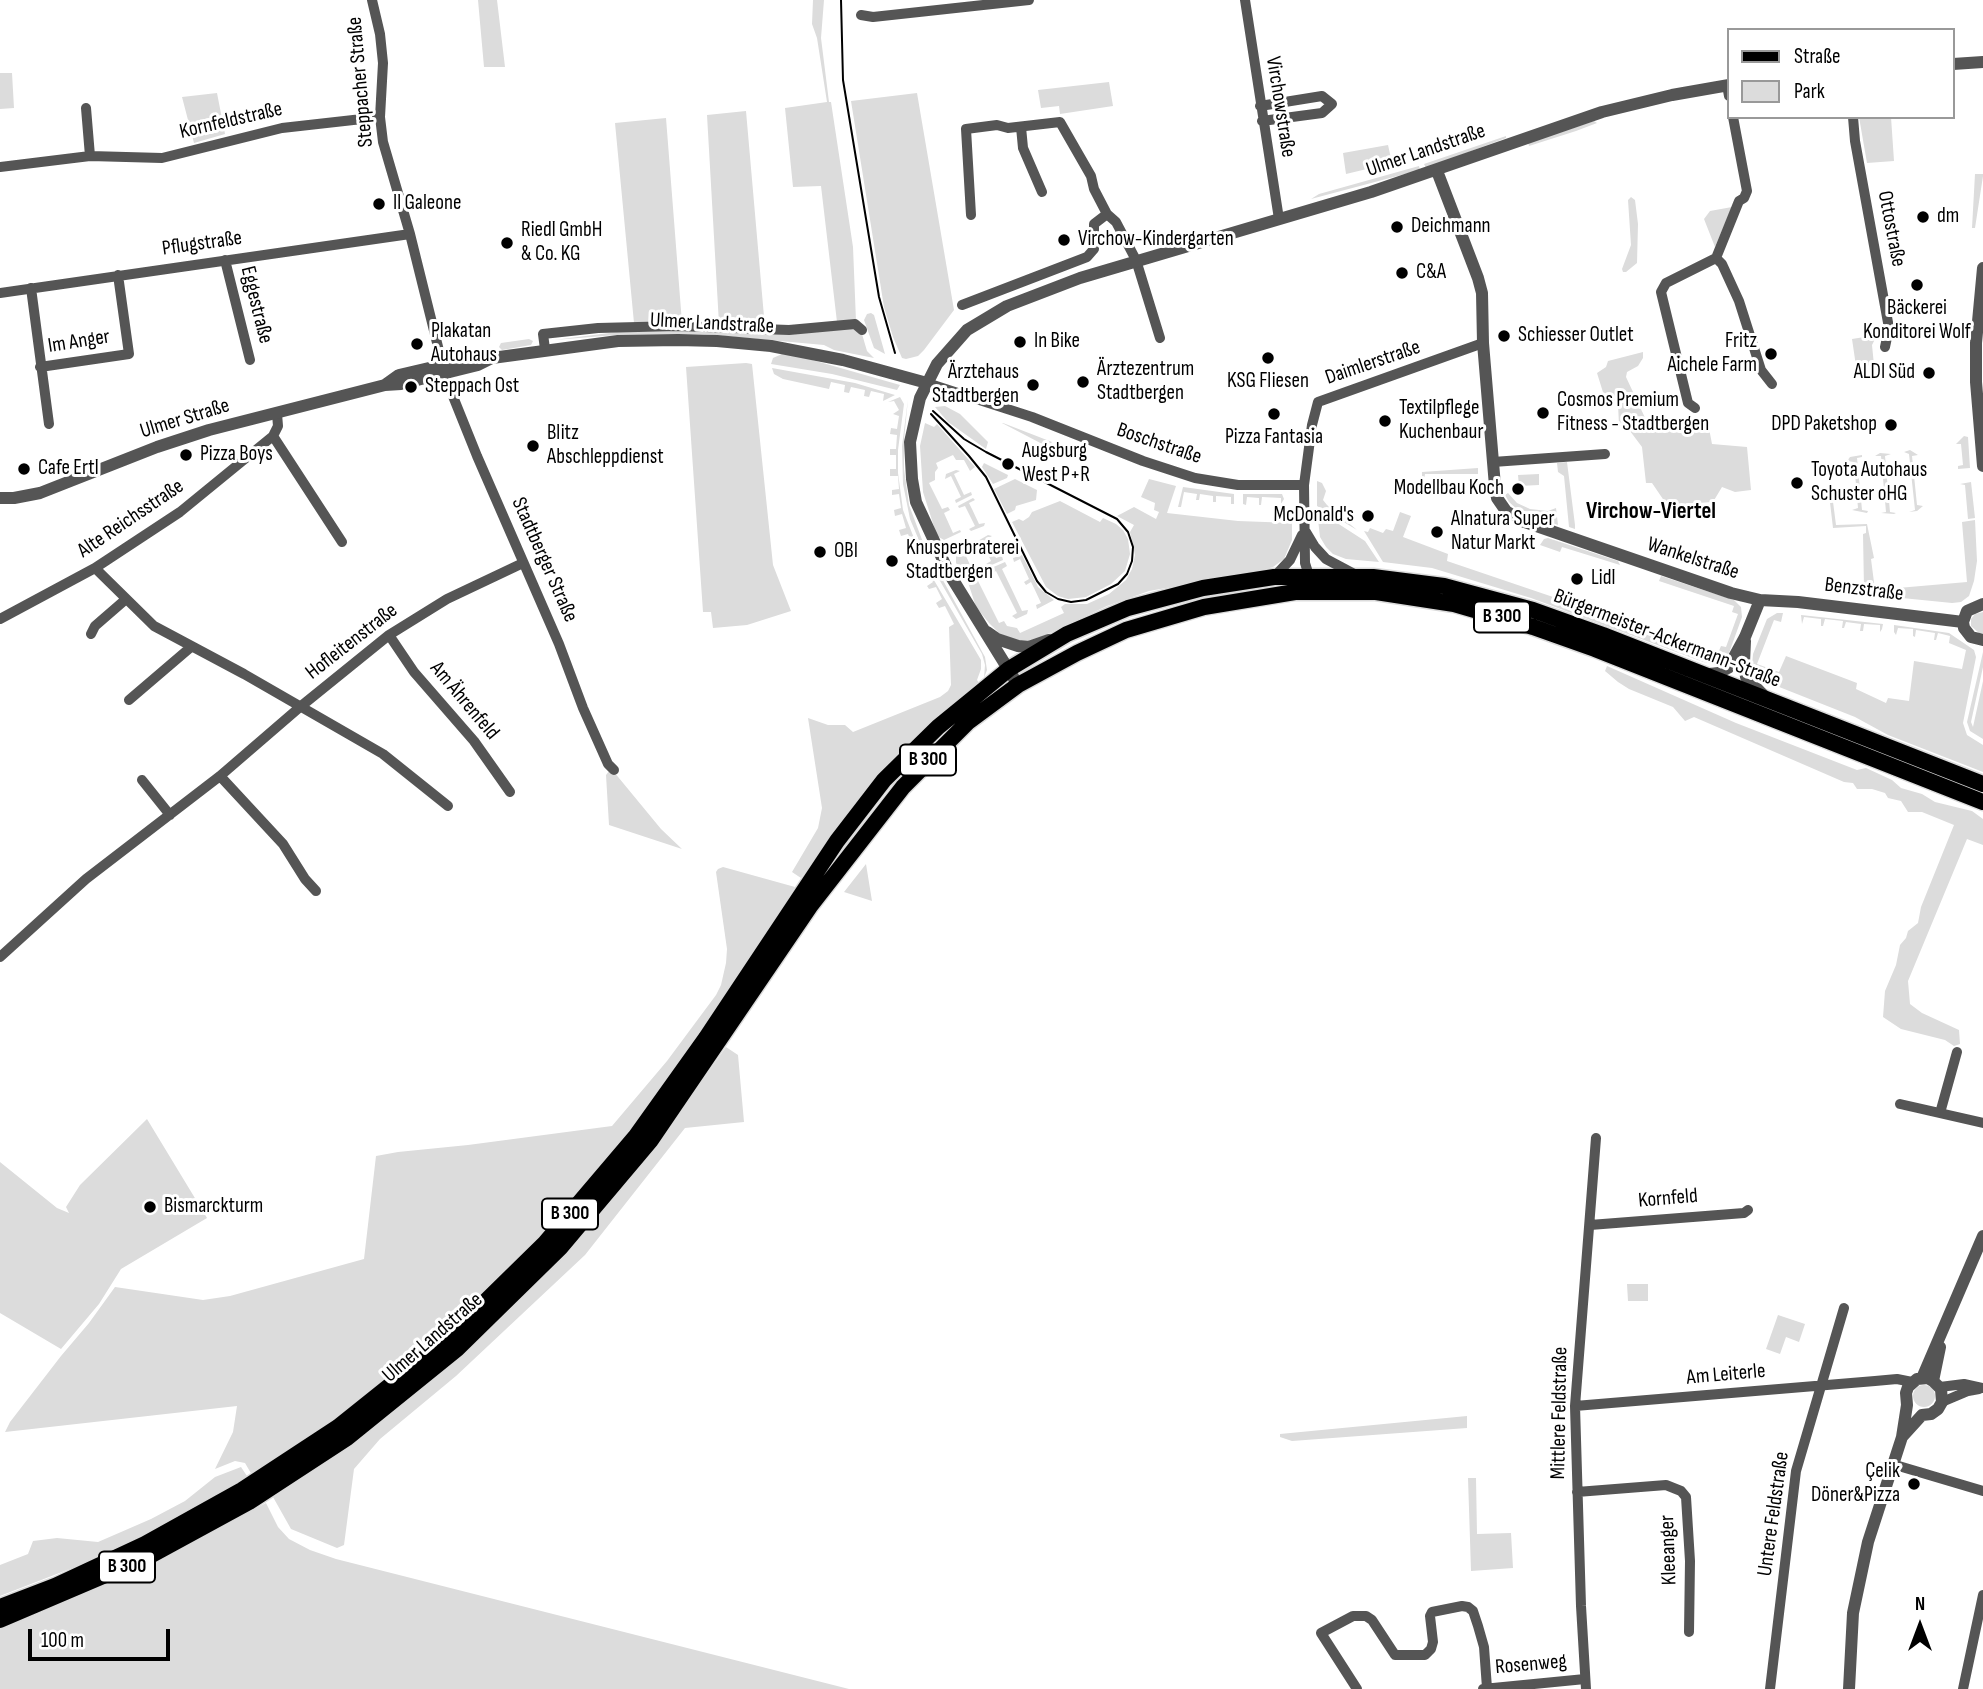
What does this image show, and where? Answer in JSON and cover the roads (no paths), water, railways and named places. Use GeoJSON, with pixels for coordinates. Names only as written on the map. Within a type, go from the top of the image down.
{"type":"FeatureCollection","features":[{"type":"Feature","properties":{"kind":"main road","name":"Bürgermeister-Ackermann-Straße"},"geometry":{"type":"LineString","coordinates":[[1009,670],[1067,634],[1128,608],[1238,581],[1274,577],[1358,576],[1444,586],[1508,603],[1603,635],[1983,784]]}},
{"type":"Feature","properties":{"kind":"main road","name":"Bürgermeister-Ackermann-Straße"},"geometry":{"type":"LineString","coordinates":[[1018,685],[1126,630],[1164,617],[1255,597],[1317,591],[1412,596],[1454,604],[1533,626],[1983,802]]}},
{"type":"Feature","properties":{"kind":"main road","name":"B 300"},"geometry":{"type":"LineString","coordinates":[[0,1620],[148,1558],[273,1479],[443,1343],[545,1243],[636,1136],[814,888],[884,780],[938,727],[1009,670]]}},
{"type":"Feature","properties":{"kind":"main road","name":"B 300"},"geometry":{"type":"LineString","coordinates":[[814,888],[940,747],[968,722],[1018,685]]}},
{"type":"Feature","properties":{"kind":"main road","name":"Ulmer Landstraße"},"geometry":{"type":"LineString","coordinates":[[273,1479],[347,1438],[457,1349],[560,1248],[651,1140],[779,952],[814,888]]}},
{"type":"Feature","properties":{"kind":"main road","name":"B 300"},"geometry":{"type":"LineString","coordinates":[[0,1606],[55,1586],[246,1496]]}},
{"type":"Feature","properties":{"kind":"street","name":"Steppacher Straße"},"geometry":{"type":"LineString","coordinates":[[372,0],[383,63],[380,117],[383,142],[410,234],[444,369]]}},
{"type":"Feature","properties":{"kind":"street"},"geometry":{"type":"LineString","coordinates":[[861,15],[873,17],[1029,0]]}},
{"type":"Feature","properties":{"kind":"street","name":"Virchowstraße"},"geometry":{"type":"LineString","coordinates":[[1245,0],[1279,219]]}},
{"type":"Feature","properties":{"kind":"street"},"geometry":{"type":"LineString","coordinates":[[1955,64],[1983,62]]}},
{"type":"Feature","properties":{"kind":"street","name":"Ulmer Landstraße"},"geometry":{"type":"LineString","coordinates":[[1018,685],[950,575],[916,502],[912,479],[910,442],[915,416],[927,383],[937,364],[967,330],[1037,293],[1136,260],[1437,171],[1590,116],[1672,95],[1728,89]]}},
{"type":"Feature","properties":{"kind":"street"},"geometry":{"type":"LineString","coordinates":[[1260,106],[1322,96],[1332,104],[1322,113],[1262,121]]}},
{"type":"Feature","properties":{"kind":"street"},"geometry":{"type":"LineString","coordinates":[[86,108],[90,156]]}},
{"type":"Feature","properties":{"kind":"street","name":"Kornfeldstraße"},"geometry":{"type":"LineString","coordinates":[[0,167],[90,156],[162,158],[282,128],[380,117]]}},
{"type":"Feature","properties":{"kind":"street"},"geometry":{"type":"LineString","coordinates":[[1695,408],[1688,403],[1661,292],[1666,283],[1716,258],[1739,201],[1747,191],[1733,119]]}},
{"type":"Feature","properties":{"kind":"street","name":"Ottostraße"},"geometry":{"type":"LineString","coordinates":[[1853,119],[1889,328],[1885,348]]}},
{"type":"Feature","properties":{"kind":"street"},"geometry":{"type":"LineString","coordinates":[[971,215],[966,129],[997,125],[1008,128],[1060,122],[1091,176],[1094,189],[1107,214],[1116,222],[1136,260],[1160,338]]}},
{"type":"Feature","properties":{"kind":"street"},"geometry":{"type":"LineString","coordinates":[[1021,127],[1023,148],[1042,192]]}},
{"type":"Feature","properties":{"kind":"street","name":"Wankelstraße"},"geometry":{"type":"LineString","coordinates":[[1437,171],[1478,278],[1482,296],[1483,343],[1497,498],[1506,511],[1518,519],[1731,593],[1760,600]]}},
{"type":"Feature","properties":{"kind":"street"},"geometry":{"type":"LineString","coordinates":[[962,305],[1087,257],[1094,249],[1094,224],[1107,214]]}},
{"type":"Feature","properties":{"kind":"street","name":"Pflugstraße"},"geometry":{"type":"LineString","coordinates":[[0,293],[410,234]]}},
{"type":"Feature","properties":{"kind":"street"},"geometry":{"type":"LineString","coordinates":[[1716,258],[1722,264],[1739,301],[1761,370],[1772,384]]}},
{"type":"Feature","properties":{"kind":"street","name":"Eggestraße"},"geometry":{"type":"LineString","coordinates":[[225,260],[250,360]]}},
{"type":"Feature","properties":{"kind":"street"},"geometry":{"type":"LineString","coordinates":[[1983,268],[1978,301],[1976,355],[1983,466]]}},
{"type":"Feature","properties":{"kind":"street","name":"Im Anger"},"geometry":{"type":"LineString","coordinates":[[40,368],[129,354],[118,275]]}},
{"type":"Feature","properties":{"kind":"street"},"geometry":{"type":"LineString","coordinates":[[31,288],[49,424]]}},
{"type":"Feature","properties":{"kind":"street"},"geometry":{"type":"LineString","coordinates":[[545,349],[543,334],[598,328],[678,326],[789,330],[855,324],[862,330]]}},
{"type":"Feature","properties":{"kind":"street","name":"Ulmer Landstraße"},"geometry":{"type":"LineString","coordinates":[[492,358],[618,341],[717,341],[771,346],[843,360],[927,383]]}},
{"type":"Feature","properties":{"kind":"street","name":"Daimlerstraße"},"geometry":{"type":"LineString","coordinates":[[1317,591],[1308,576],[1305,563],[1304,485],[1318,402],[1483,343]]}},
{"type":"Feature","properties":{"kind":"street","name":"Ulmer Straße"},"geometry":{"type":"LineString","coordinates":[[0,498],[40,493],[157,447],[209,430],[385,385],[401,384],[444,369],[478,365],[492,358]]}},
{"type":"Feature","properties":{"kind":"street","name":"Stadtberger Straße"},"geometry":{"type":"LineString","coordinates":[[444,369],[477,456],[559,644],[583,708],[608,764],[614,770]]}},
{"type":"Feature","properties":{"kind":"street","name":"Boschstraße"},"geometry":{"type":"LineString","coordinates":[[927,383],[1032,417],[1143,461],[1195,478],[1221,484],[1251,486],[1304,485]]}},
{"type":"Feature","properties":{"kind":"street"},"geometry":{"type":"LineString","coordinates":[[276,414],[278,426],[273,436],[342,542]]}},
{"type":"Feature","properties":{"kind":"street","name":"Alte Reichsstraße"},"geometry":{"type":"LineString","coordinates":[[0,619],[95,568],[154,531],[273,436]]}},
{"type":"Feature","properties":{"kind":"street"},"geometry":{"type":"LineString","coordinates":[[1493,462],[1605,454]]}},
{"type":"Feature","properties":{"kind":"street"},"geometry":{"type":"LineString","coordinates":[[1305,530],[1326,559],[1358,576]]}},
{"type":"Feature","properties":{"kind":"street","name":"Daimlerstraße"},"geometry":{"type":"LineString","coordinates":[[1274,577],[1290,559],[1305,530]]}},
{"type":"Feature","properties":{"kind":"street","name":"Hofleitenstraße"},"geometry":{"type":"LineString","coordinates":[[0,957],[86,879],[220,776],[389,635],[447,599],[523,563]]}},
{"type":"Feature","properties":{"kind":"street"},"geometry":{"type":"LineString","coordinates":[[95,568],[154,626],[383,754],[448,806]]}},
{"type":"Feature","properties":{"kind":"street"},"geometry":{"type":"LineString","coordinates":[[90,634],[125,600]]}},
{"type":"Feature","properties":{"kind":"street"},"geometry":{"type":"LineString","coordinates":[[1704,675],[1728,668],[1745,637],[1760,600]]}},
{"type":"Feature","properties":{"kind":"street","name":"Benzstraße"},"geometry":{"type":"LineString","coordinates":[[1760,600],[1964,622]]}},
{"type":"Feature","properties":{"kind":"street"},"geometry":{"type":"LineString","coordinates":[[1983,604],[1968,611],[1964,622],[1964,628],[1971,637],[1983,640]]}},
{"type":"Feature","properties":{"kind":"street"},"geometry":{"type":"LineString","coordinates":[[984,630],[997,639],[1018,646],[1029,646],[1067,634]]}},
{"type":"Feature","properties":{"kind":"street","name":"Am Ährenfeld"},"geometry":{"type":"LineString","coordinates":[[389,635],[414,672],[474,741],[510,792]]}},
{"type":"Feature","properties":{"kind":"street"},"geometry":{"type":"LineString","coordinates":[[1745,637],[1746,677],[1769,701]]}},
{"type":"Feature","properties":{"kind":"street"},"geometry":{"type":"LineString","coordinates":[[129,700],[191,647]]}},
{"type":"Feature","properties":{"kind":"street"},"geometry":{"type":"LineString","coordinates":[[220,776],[283,844],[305,879],[316,891]]}},
{"type":"Feature","properties":{"kind":"street"},"geometry":{"type":"LineString","coordinates":[[142,780],[170,815]]}},
{"type":"Feature","properties":{"kind":"street"},"geometry":{"type":"LineString","coordinates":[[1940,1113],[1957,1052]]}},
{"type":"Feature","properties":{"kind":"street"},"geometry":{"type":"LineString","coordinates":[[1899,1104],[1983,1123]]}},
{"type":"Feature","properties":{"kind":"street","name":"Mittlere Feldstraße"},"geometry":{"type":"LineString","coordinates":[[1586,1684],[1574,1406],[1597,1138]]}},
{"type":"Feature","properties":{"kind":"street","name":"Kornfeld"},"geometry":{"type":"LineString","coordinates":[[1590,1225],[1744,1213],[1748,1210]]}},
{"type":"Feature","properties":{"kind":"street"},"geometry":{"type":"LineString","coordinates":[[1983,1236],[1911,1410],[1922,1415],[1931,1414],[1942,1402],[1983,1388]]}},
{"type":"Feature","properties":{"kind":"street","name":"Untere Feldstraße"},"geometry":{"type":"LineString","coordinates":[[1770,1689],[1796,1471],[1844,1308]]}},
{"type":"Feature","properties":{"kind":"street","name":"Am Leiterle"},"geometry":{"type":"LineString","coordinates":[[1574,1406],[1897,1379],[1920,1388],[1964,1384],[1983,1388]]}},
{"type":"Feature","properties":{"kind":"street"},"geometry":{"type":"LineString","coordinates":[[1920,1388],[1942,1402]]}},
{"type":"Feature","properties":{"kind":"street"},"geometry":{"type":"LineString","coordinates":[[1849,1689],[1853,1613],[1866,1550],[1892,1464],[1920,1388]]}},
{"type":"Feature","properties":{"kind":"street"},"geometry":{"type":"LineString","coordinates":[[1902,1437],[1922,1415]]}},
{"type":"Feature","properties":{"kind":"street"},"geometry":{"type":"LineString","coordinates":[[1892,1464],[1983,1491]]}},
{"type":"Feature","properties":{"kind":"street","name":"Kleeanger"},"geometry":{"type":"LineString","coordinates":[[1577,1492],[1666,1485],[1681,1490],[1686,1497],[1689,1539],[1689,1632]]}},
{"type":"Feature","properties":{"kind":"street"},"geometry":{"type":"LineString","coordinates":[[1963,1689],[1983,1595]]}},
{"type":"Feature","properties":{"kind":"street"},"geometry":{"type":"LineString","coordinates":[[1357,1689],[1321,1633],[1353,1616],[1366,1616],[1372,1620],[1395,1655],[1425,1655],[1432,1649],[1432,1612],[1468,1607],[1473,1611],[1484,1647],[1488,1688]]}},
{"type":"Feature","properties":{"kind":"street","name":"Rosenweg"},"geometry":{"type":"LineString","coordinates":[[1480,1689],[1586,1684]]}},
{"type":"Feature","properties":{"kind":"tram line"},"geometry":{"type":"LineString","coordinates":[[841,0],[843,80],[879,297],[895,353]]}},
{"type":"Feature","properties":{"kind":"tram line"},"geometry":{"type":"LineString","coordinates":[[931,414],[986,477],[1037,581],[1046,592],[1071,602],[1086,600],[1118,584],[1127,574],[1133,547],[1128,532],[1117,519],[986,452],[964,439],[933,411]]}},
{"type":"Feature","properties":{"kind":"place","name":"Il Galeone"},"geometry":{"type":"Point","coordinates":[379,204]}},
{"type":"Feature","properties":{"kind":"place","name":"dm"},"geometry":{"type":"Point","coordinates":[1923,217]}},
{"type":"Feature","properties":{"kind":"place","name":"Deichmann"},"geometry":{"type":"Point","coordinates":[1397,227]}},
{"type":"Feature","properties":{"kind":"place","name":"Virchow-Kindergarten"},"geometry":{"type":"Point","coordinates":[1064,240]}},
{"type":"Feature","properties":{"kind":"place","name":"Riedl GmbH & Co. KG"},"geometry":{"type":"Point","coordinates":[507,243]}},
{"type":"Feature","properties":{"kind":"place","name":"C&A"},"geometry":{"type":"Point","coordinates":[1402,273]}},
{"type":"Feature","properties":{"kind":"place","name":"Bäckerei Konditorei Wolf"},"geometry":{"type":"Point","coordinates":[1917,285]}},
{"type":"Feature","properties":{"kind":"place","name":"Schiesser Outlet"},"geometry":{"type":"Point","coordinates":[1504,336]}},
{"type":"Feature","properties":{"kind":"place","name":"In Bike"},"geometry":{"type":"Point","coordinates":[1020,342]}},
{"type":"Feature","properties":{"kind":"place","name":"Plakatan Autohaus"},"geometry":{"type":"Point","coordinates":[417,344]}},
{"type":"Feature","properties":{"kind":"place","name":"Fritz Aichele Farm"},"geometry":{"type":"Point","coordinates":[1771,354]}},
{"type":"Feature","properties":{"kind":"place","name":"KSG Fliesen"},"geometry":{"type":"Point","coordinates":[1268,358]}},
{"type":"Feature","properties":{"kind":"place","name":"ALDI Süd"},"geometry":{"type":"Point","coordinates":[1929,373]}},
{"type":"Feature","properties":{"kind":"place","name":"Ärztezentrum Stadtbergen"},"geometry":{"type":"Point","coordinates":[1083,382]}},
{"type":"Feature","properties":{"kind":"place","name":"Ärztehaus Stadtbergen"},"geometry":{"type":"Point","coordinates":[1033,385]}},
{"type":"Feature","properties":{"kind":"place","name":"Steppach Ost"},"geometry":{"type":"Point","coordinates":[411,387]}},
{"type":"Feature","properties":{"kind":"place","name":"Cosmos Premium Fitness - Stadtbergen"},"geometry":{"type":"Point","coordinates":[1543,413]}},
{"type":"Feature","properties":{"kind":"place","name":"Pizza Fantasia"},"geometry":{"type":"Point","coordinates":[1274,414]}},
{"type":"Feature","properties":{"kind":"place","name":"Textilpflege Kuchenbaur"},"geometry":{"type":"Point","coordinates":[1385,421]}},
{"type":"Feature","properties":{"kind":"place","name":"DPD Paketshop"},"geometry":{"type":"Point","coordinates":[1891,425]}},
{"type":"Feature","properties":{"kind":"place","name":"Blitz Abschleppdienst"},"geometry":{"type":"Point","coordinates":[533,446]}},
{"type":"Feature","properties":{"kind":"place","name":"Pizza Boys"},"geometry":{"type":"Point","coordinates":[186,455]}},
{"type":"Feature","properties":{"kind":"place","name":"Augsburg West P+R"},"geometry":{"type":"Point","coordinates":[1008,464]}},
{"type":"Feature","properties":{"kind":"place","name":"Cafe Ertl"},"geometry":{"type":"Point","coordinates":[24,469]}},
{"type":"Feature","properties":{"kind":"place","name":"Toyota Autohaus Schuster oHG"},"geometry":{"type":"Point","coordinates":[1797,483]}},
{"type":"Feature","properties":{"kind":"place","name":"Modellbau Koch"},"geometry":{"type":"Point","coordinates":[1518,489]}},
{"type":"Feature","properties":{"kind":"place","name":"McDonald's"},"geometry":{"type":"Point","coordinates":[1368,516]}},
{"type":"Feature","properties":{"kind":"place","name":"Alnatura Super Natur Markt"},"geometry":{"type":"Point","coordinates":[1437,532]}},
{"type":"Feature","properties":{"kind":"place","name":"OBI"},"geometry":{"type":"Point","coordinates":[820,552]}},
{"type":"Feature","properties":{"kind":"place","name":"Knusperbraterei Stadtbergen"},"geometry":{"type":"Point","coordinates":[892,561]}},
{"type":"Feature","properties":{"kind":"place","name":"Lidl"},"geometry":{"type":"Point","coordinates":[1577,579]}},
{"type":"Feature","properties":{"kind":"place","name":"Bismarckturm"},"geometry":{"type":"Point","coordinates":[150,1207]}},
{"type":"Feature","properties":{"kind":"place","name":"Çelik Döner&Pizza"},"geometry":{"type":"Point","coordinates":[1914,1484]}},
{"type":"Feature","properties":{"kind":"district","name":"Virchow-Viertel"},"geometry":{"type":"Point","coordinates":[1651,512]}}]}
